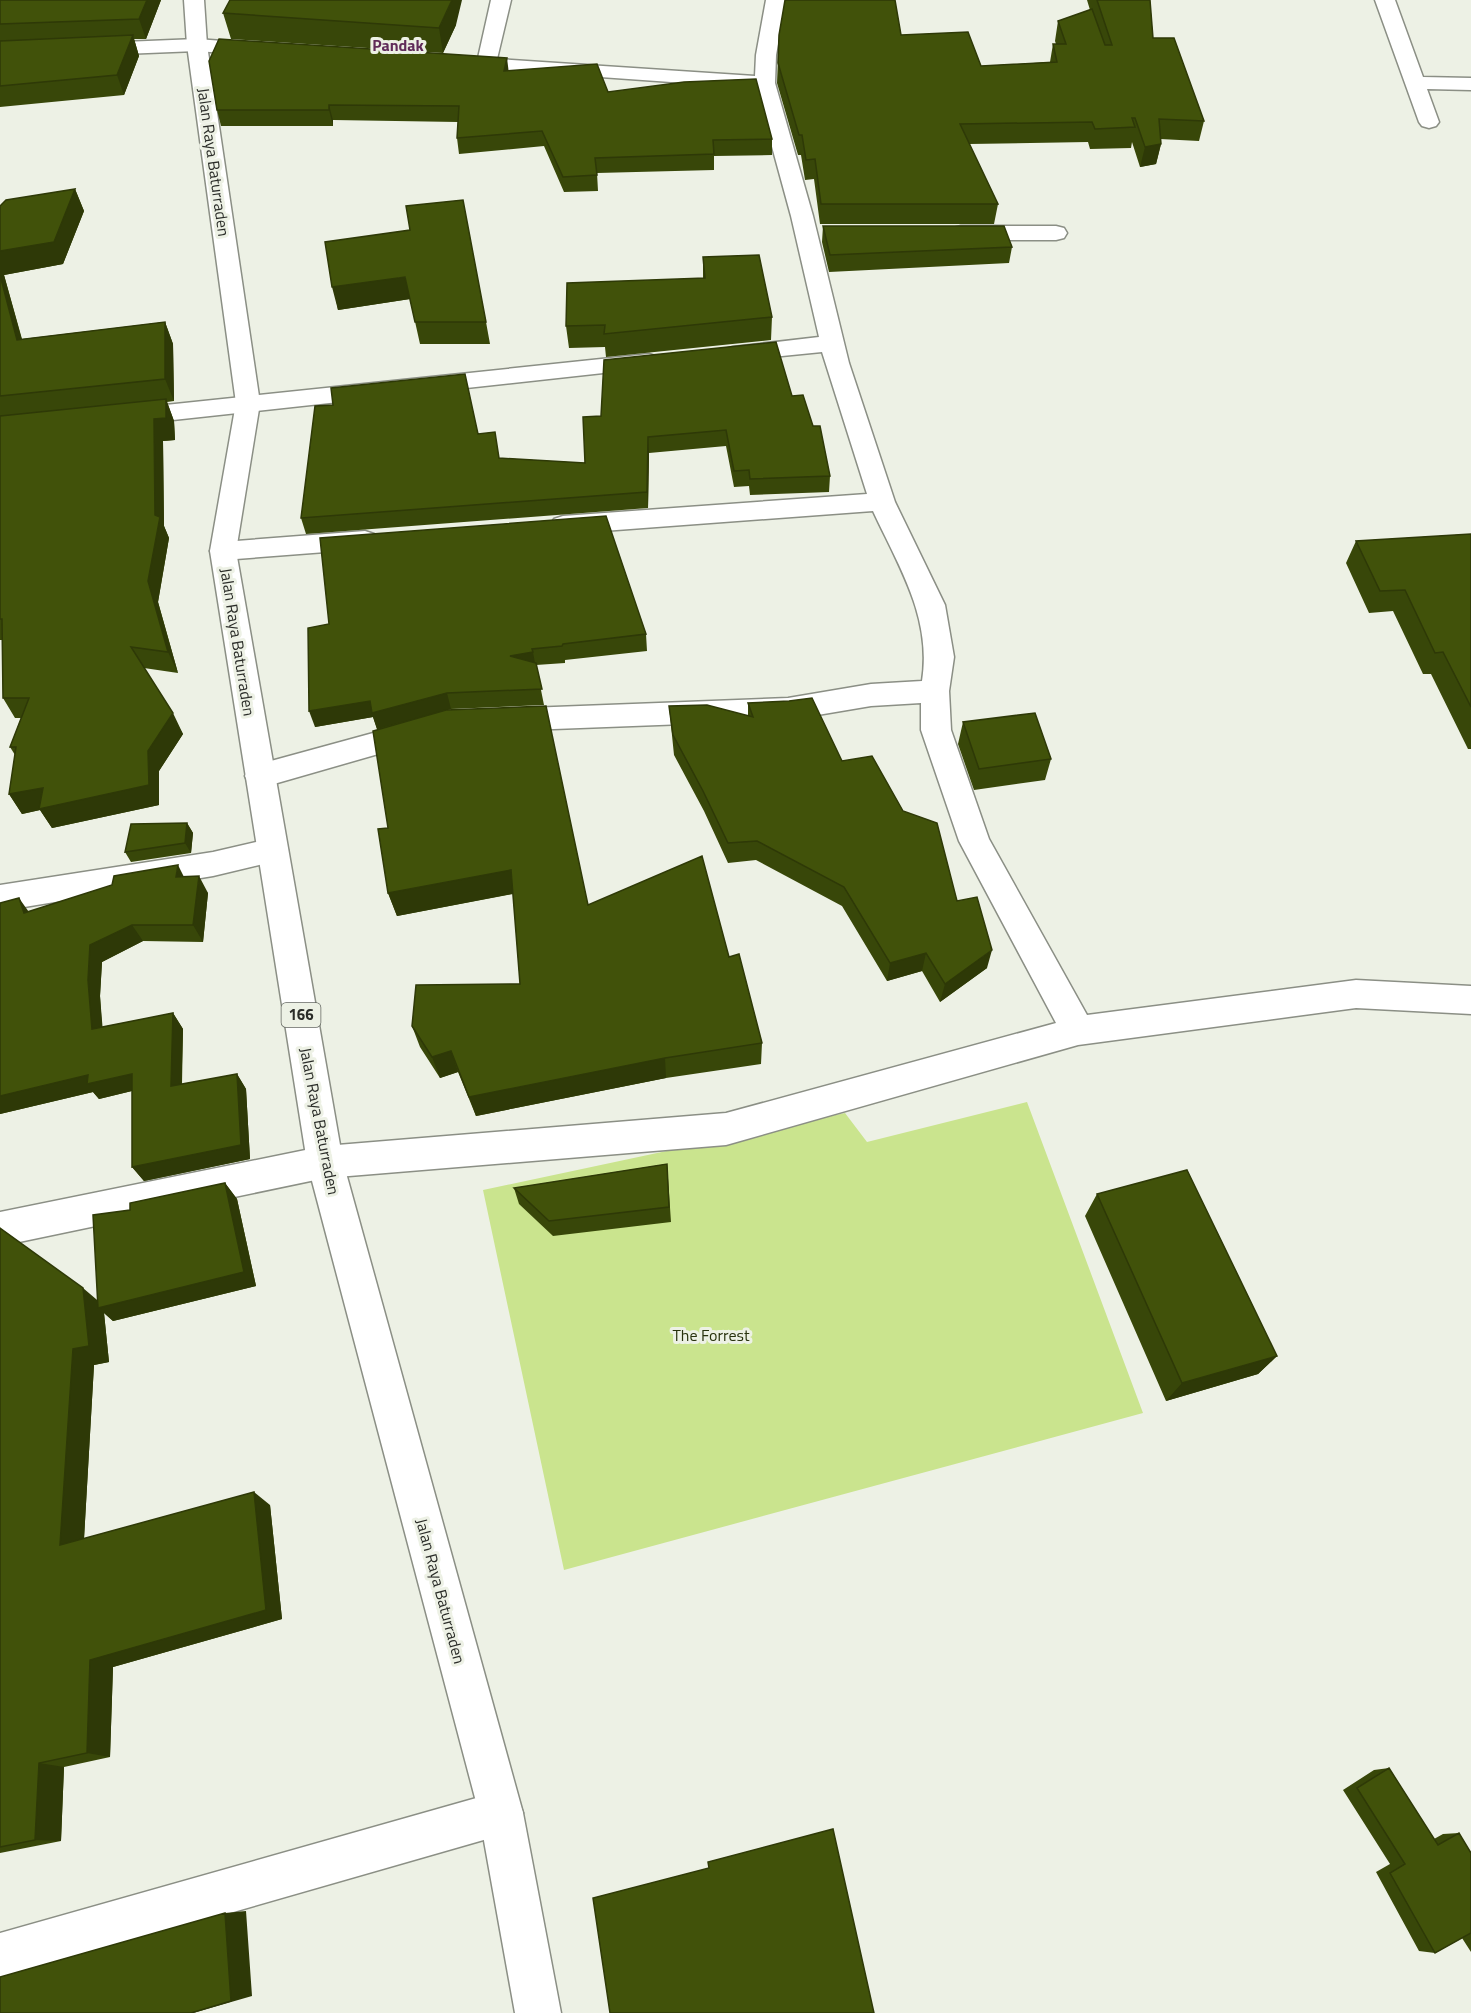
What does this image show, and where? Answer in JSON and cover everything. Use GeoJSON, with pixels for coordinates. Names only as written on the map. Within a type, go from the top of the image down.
{"type":"FeatureCollection","features":[{"type":"Feature","properties":{"kind":"street","name":"Jalan Raya Baturraden"},"geometry":{"type":"LineString","coordinates":[[194,0],[197,45],[248,403],[223,551],[325,1162],[501,1812],[538,2013]]}},
{"type":"Feature","properties":{"kind":"street"},"geometry":{"type":"LineString","coordinates":[[486,64],[501,0]]}},
{"type":"Feature","properties":{"kind":"street"},"geometry":{"type":"LineString","coordinates":[[776,0],[766,55],[765,83],[818,233],[833,344],[882,502],[931,605],[940,657],[935,691],[936,730],[974,841],[1078,1031]]}},
{"type":"Feature","properties":{"kind":"street"},"geometry":{"type":"LineString","coordinates":[[1385,0],[1429,122]]}},
{"type":"Feature","properties":{"kind":"street"},"geometry":{"type":"LineString","coordinates":[[0,53],[197,45],[280,51]]}},
{"type":"Feature","properties":{"kind":"street"},"geometry":{"type":"LineString","coordinates":[[440,61],[765,83]]}},
{"type":"Feature","properties":{"kind":"street"},"geometry":{"type":"LineString","coordinates":[[1414,83],[1471,84]]}},
{"type":"Feature","properties":{"kind":"street"},"geometry":{"type":"LineString","coordinates":[[937,233],[1056,233]]}},
{"type":"Feature","properties":{"kind":"street"},"geometry":{"type":"LineString","coordinates":[[713,356],[833,344]]}},
{"type":"Feature","properties":{"kind":"street"},"geometry":{"type":"LineString","coordinates":[[99,420],[666,360]]}},
{"type":"Feature","properties":{"kind":"street"},"geometry":{"type":"LineString","coordinates":[[536,527],[882,502]]}},
{"type":"Feature","properties":{"kind":"street"},"geometry":{"type":"LineString","coordinates":[[223,551],[394,538]]}},
{"type":"Feature","properties":{"kind":"street"},"geometry":{"type":"LineString","coordinates":[[475,721],[788,709],[871,695],[935,691]]}},
{"type":"Feature","properties":{"kind":"street"},"geometry":{"type":"LineString","coordinates":[[260,776],[441,725]]}},
{"type":"Feature","properties":{"kind":"street"},"geometry":{"type":"LineString","coordinates":[[0,898],[213,864],[273,850]]}},
{"type":"Feature","properties":{"kind":"street"},"geometry":{"type":"LineString","coordinates":[[0,1229],[325,1162],[726,1129],[1078,1031],[1356,994],[1471,1000]]}},
{"type":"Feature","properties":{"kind":"street"},"geometry":{"type":"LineString","coordinates":[[0,1956],[501,1812]]}},
{"type":"Feature","properties":{"kind":"green space","name":"The Forrest"},"geometry":{"type":"Polygon","coordinates":[[[1027,1102],[1143,1413],[564,1570],[483,1190],[845,1113],[867,1142],[1027,1102]]]}},
{"type":"Feature","properties":{"kind":"building"},"geometry":{"type":"Polygon","coordinates":[[[0,0],[147,0],[139,19],[0,24],[0,0]]]}},
{"type":"Feature","properties":{"kind":"building"},"geometry":{"type":"Polygon","coordinates":[[[230,0],[452,0],[439,28],[223,13],[230,0]]]}},
{"type":"Feature","properties":{"kind":"building"},"geometry":{"type":"Polygon","coordinates":[[[785,0],[895,0],[901,35],[968,32],[981,66],[1057,62],[1053,44],[1066,44],[1058,21],[1092,9],[1105,45],[1112,45],[1097,0],[1150,0],[1153,38],[1174,38],[1204,121],[1159,119],[1161,144],[1145,147],[1135,118],[1132,118],[1135,127],[1095,129],[1092,122],[960,124],[998,204],[821,204],[815,159],[806,160],[802,135],[799,135],[778,63],[779,35],[785,0]]]}},
{"type":"Feature","properties":{"kind":"building"},"geometry":{"type":"Polygon","coordinates":[[[133,35],[117,75],[0,86],[0,41],[133,35]]]}},
{"type":"Feature","properties":{"kind":"building"},"geometry":{"type":"Polygon","coordinates":[[[219,39],[507,58],[504,71],[597,64],[608,92],[684,82],[756,79],[772,139],[713,140],[714,154],[595,158],[597,175],[563,177],[542,131],[457,138],[459,106],[329,105],[329,110],[217,110],[209,61],[219,39]]]}},
{"type":"Feature","properties":{"kind":"building"},"geometry":{"type":"Polygon","coordinates":[[[75,189],[54,242],[0,251],[0,206],[6,200],[75,189]]]}},
{"type":"Feature","properties":{"kind":"building"},"geometry":{"type":"Polygon","coordinates":[[[463,200],[486,322],[415,322],[405,277],[332,287],[325,242],[410,230],[406,206],[463,200]]]}},
{"type":"Feature","properties":{"kind":"building"},"geometry":{"type":"Polygon","coordinates":[[[823,226],[1004,226],[1012,247],[830,255],[823,226]]]}},
{"type":"Feature","properties":{"kind":"building"},"geometry":{"type":"Polygon","coordinates":[[[759,255],[772,317],[604,334],[605,325],[566,326],[567,283],[705,278],[703,257],[759,255]]]}},
{"type":"Feature","properties":{"kind":"building"},"geometry":{"type":"Polygon","coordinates":[[[0,275],[17,340],[165,322],[165,379],[0,396],[0,275]]]}},
{"type":"Feature","properties":{"kind":"building"},"geometry":{"type":"Polygon","coordinates":[[[776,342],[792,396],[803,395],[813,426],[820,426],[830,476],[750,479],[749,470],[734,471],[726,430],[648,437],[647,492],[301,518],[315,406],[333,405],[331,388],[465,374],[478,434],[495,432],[499,458],[585,463],[583,417],[601,416],[604,360],[776,342]]]}},
{"type":"Feature","properties":{"kind":"building"},"geometry":{"type":"Polygon","coordinates":[[[166,399],[166,418],[154,419],[155,515],[160,517],[148,581],[168,652],[131,647],[173,713],[148,751],[149,785],[39,809],[43,788],[9,794],[16,747],[10,747],[29,698],[3,698],[2,619],[0,619],[0,416],[166,399]]]}},
{"type":"Feature","properties":{"kind":"building"},"geometry":{"type":"Polygon","coordinates":[[[606,516],[646,634],[532,649],[533,652],[510,656],[536,663],[542,689],[447,693],[372,713],[370,701],[309,711],[308,628],[329,624],[320,538],[606,516]]]}},
{"type":"Feature","properties":{"kind":"building"},"geometry":{"type":"Polygon","coordinates":[[[1471,534],[1471,707],[1443,652],[1435,653],[1405,590],[1380,591],[1356,541],[1471,534]]]}},
{"type":"Feature","properties":{"kind":"building"},"geometry":{"type":"Polygon","coordinates":[[[812,698],[842,761],[872,756],[903,811],[937,823],[957,901],[977,897],[992,950],[945,984],[926,953],[890,963],[844,887],[757,841],[728,843],[673,735],[669,706],[707,705],[753,717],[748,703],[812,698]]]}},
{"type":"Feature","properties":{"kind":"building"},"geometry":{"type":"Polygon","coordinates":[[[546,706],[588,905],[702,856],[729,957],[739,954],[762,1043],[665,1058],[469,1097],[451,1051],[432,1057],[412,1026],[416,985],[520,984],[511,870],[388,893],[378,829],[388,828],[373,731],[446,710],[546,706]]]}},
{"type":"Feature","properties":{"kind":"building"},"geometry":{"type":"Polygon","coordinates":[[[1035,713],[1051,759],[979,769],[963,722],[1035,713]]]}},
{"type":"Feature","properties":{"kind":"building"},"geometry":{"type":"Polygon","coordinates":[[[187,823],[185,843],[125,852],[131,824],[187,823]]]}},
{"type":"Feature","properties":{"kind":"building"},"geometry":{"type":"Polygon","coordinates":[[[178,865],[176,877],[199,876],[193,925],[132,925],[90,945],[88,980],[92,1029],[173,1013],[171,1086],[237,1074],[241,1145],[132,1167],[132,1074],[87,1084],[88,1075],[0,1096],[0,903],[19,898],[24,913],[112,885],[114,876],[178,865]]]}},
{"type":"Feature","properties":{"kind":"building"},"geometry":{"type":"Polygon","coordinates":[[[667,1164],[669,1207],[549,1221],[514,1188],[667,1164]]]}},
{"type":"Feature","properties":{"kind":"building"},"geometry":{"type":"Polygon","coordinates":[[[1187,1170],[1277,1356],[1182,1383],[1097,1194],[1187,1170]]]}},
{"type":"Feature","properties":{"kind":"building"},"geometry":{"type":"Polygon","coordinates":[[[225,1183],[244,1272],[98,1308],[93,1215],[130,1210],[130,1203],[225,1183]]]}},
{"type":"Feature","properties":{"kind":"building"},"geometry":{"type":"Polygon","coordinates":[[[0,1228],[83,1288],[89,1346],[73,1349],[60,1545],[254,1492],[266,1610],[90,1660],[87,1753],[39,1763],[35,1840],[0,1847],[0,1228]]]}},
{"type":"Feature","properties":{"kind":"building"},"geometry":{"type":"Polygon","coordinates":[[[1389,1768],[1438,1845],[1459,1833],[1471,1853],[1471,1933],[1435,1953],[1390,1873],[1405,1864],[1357,1788],[1389,1768]]]}},
{"type":"Feature","properties":{"kind":"building"},"geometry":{"type":"Polygon","coordinates":[[[833,1829],[874,2013],[610,2013],[593,1898],[709,1868],[708,1862],[833,1829]]]}},
{"type":"Feature","properties":{"kind":"building"},"geometry":{"type":"Polygon","coordinates":[[[225,1913],[231,2001],[191,2013],[0,2013],[0,1977],[225,1913]]]}},
{"type":"Feature","properties":{"kind":"district","name":"Pandak"},"geometry":{"type":"Point","coordinates":[398,45]}}]}
